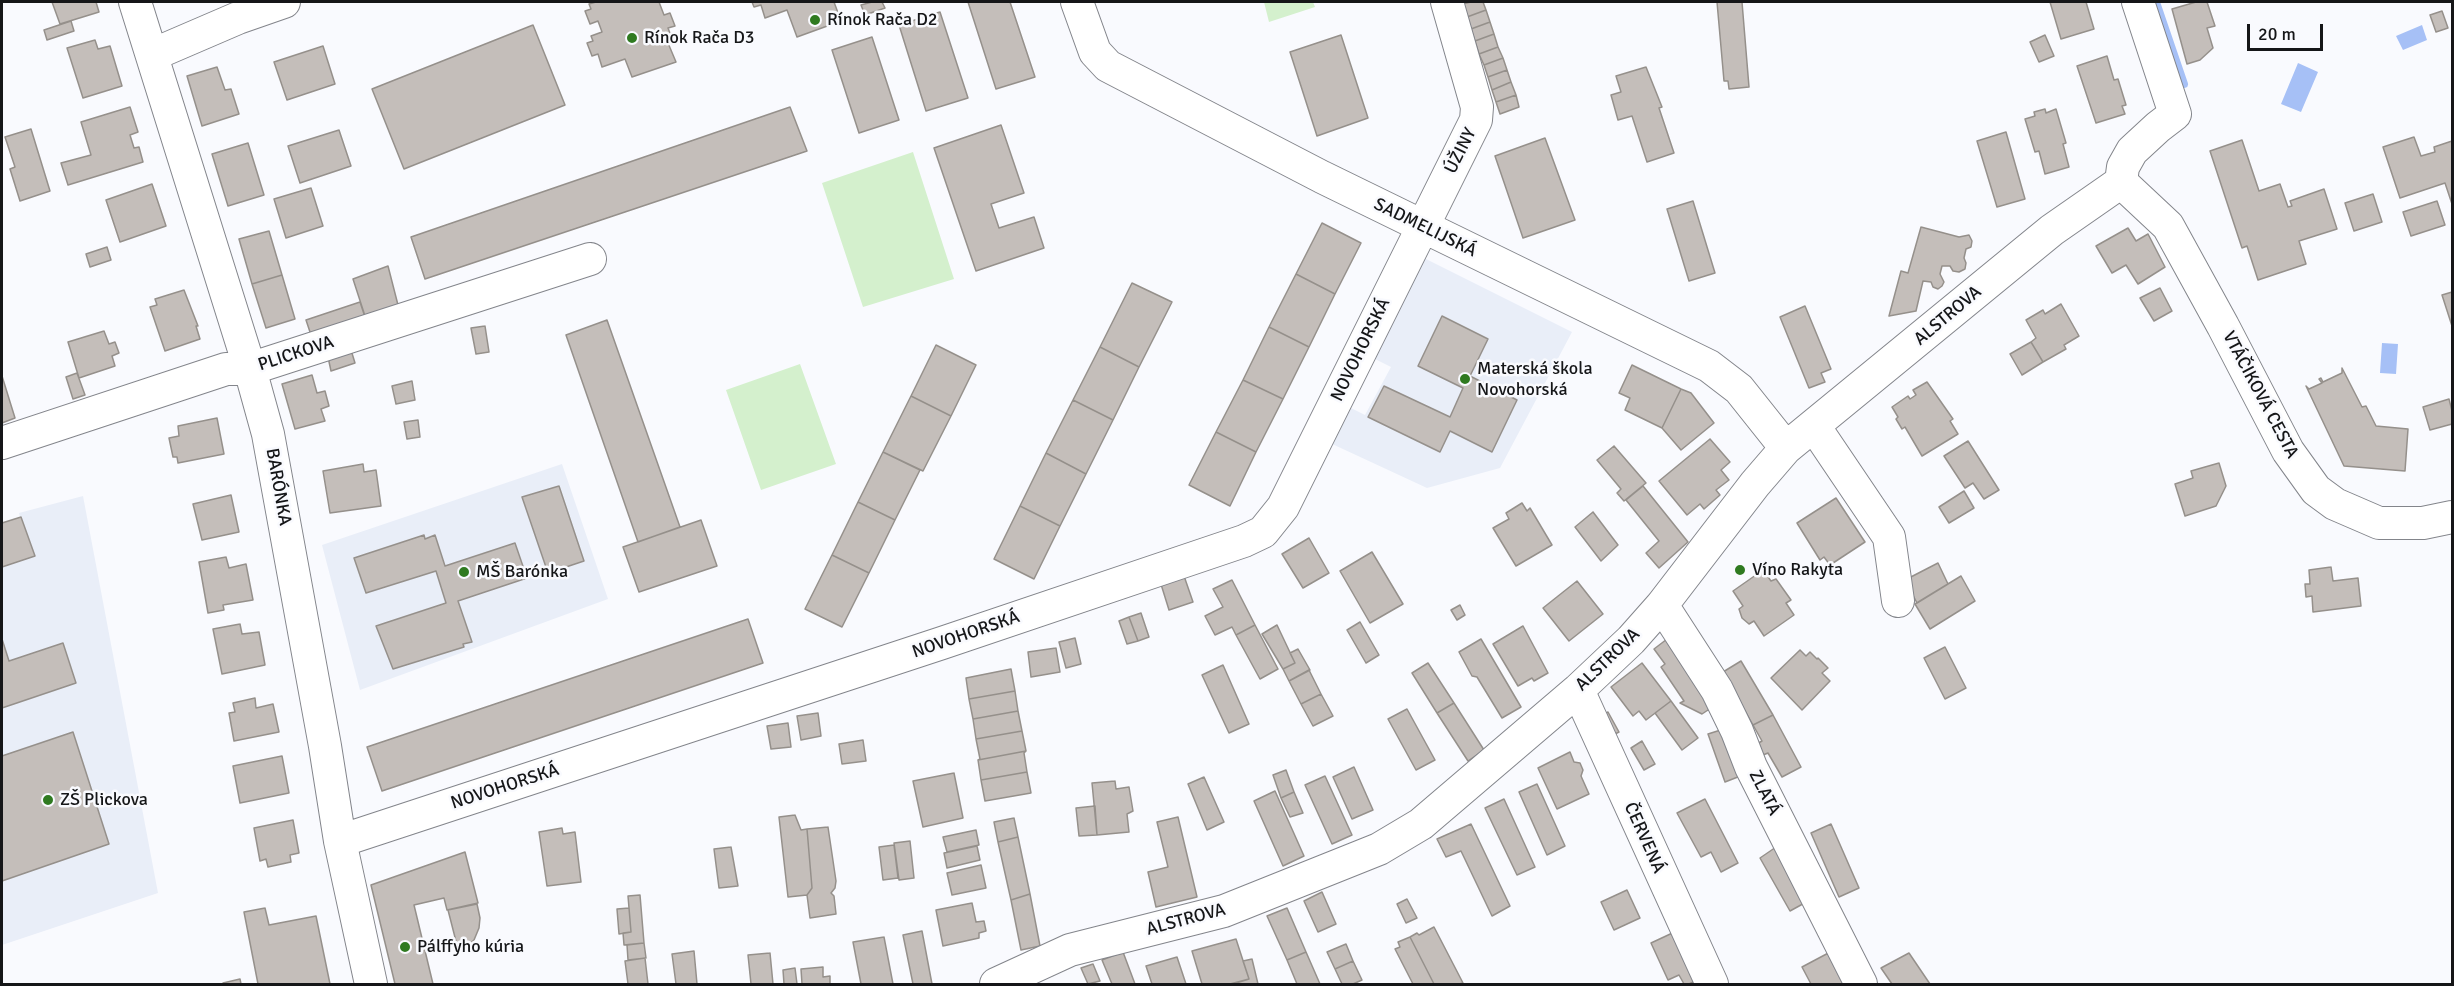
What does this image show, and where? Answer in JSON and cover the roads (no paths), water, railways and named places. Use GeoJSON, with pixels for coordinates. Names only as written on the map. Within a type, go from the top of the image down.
{"type":"FeatureCollection","features":[{"type":"Feature","properties":{"kind":"street","name":"BARÓNKA"},"geometry":{"type":"LineString","coordinates":[[135,2],[250,369],[268,434],[340,841],[371,984]]}},
{"type":"Feature","properties":{"kind":"street"},"geometry":{"type":"LineString","coordinates":[[152,55],[236,10],[284,2]]}},
{"type":"Feature","properties":{"kind":"street","name":"SADMELIJSKÁ"},"geometry":{"type":"LineString","coordinates":[[1077,2],[1093,49],[1108,66],[1422,227],[1709,366],[1739,388],[1786,448]]}},
{"type":"Feature","properties":{"kind":"street","name":"ÚŽINY"},"geometry":{"type":"LineString","coordinates":[[1422,227],[1477,115],[1478,107],[1447,2]]}},
{"type":"Feature","properties":{"kind":"street"},"geometry":{"type":"LineString","coordinates":[[2121,182],[2123,167],[2132,151],[2175,114],[2138,2]]}},
{"type":"Feature","properties":{"kind":"street","name":"ALSTROVA"},"geometry":{"type":"LineString","coordinates":[[996,984],[1070,950],[1224,911],[1379,849],[1421,824],[1578,690],[1631,640],[1662,605],[1755,484],[1786,448],[2052,230],[2121,182]]}},
{"type":"Feature","properties":{"kind":"street","name":"VTÁČIKOVÁ CESTA"},"geometry":{"type":"LineString","coordinates":[[2121,182],[2168,226],[2288,451],[2316,490],[2335,504],[2379,523],[2423,523],[2452,517]]}},
{"type":"Feature","properties":{"kind":"street","name":"NOVOHORSKÁ"},"geometry":{"type":"LineString","coordinates":[[340,841],[942,643],[1259,534],[1272,524],[1283,507],[1422,227]]}},
{"type":"Feature","properties":{"kind":"street","name":"PLICKOVA"},"geometry":{"type":"LineString","coordinates":[[2,443],[226,369],[250,369],[590,259]]}},
{"type":"Feature","properties":{"kind":"street"},"geometry":{"type":"LineString","coordinates":[[1814,426],[1889,537],[1898,601]]}},
{"type":"Feature","properties":{"kind":"street","name":"ZLATÁ"},"geometry":{"type":"LineString","coordinates":[[1662,605],[1717,690],[1751,767],[1861,984]]}},
{"type":"Feature","properties":{"kind":"street","name":"ČERVENÁ"},"geometry":{"type":"LineString","coordinates":[[1578,690],[1712,984]]}},
{"type":"Feature","properties":{"kind":"water"},"geometry":{"type":"Polygon","coordinates":[[[2422,25],[2427,40],[2403,50],[2396,36],[2422,25]]]}},
{"type":"Feature","properties":{"kind":"water"},"geometry":{"type":"Polygon","coordinates":[[[2298,63],[2318,72],[2301,112],[2281,104],[2298,63]]]}},
{"type":"Feature","properties":{"kind":"water"},"geometry":{"type":"Polygon","coordinates":[[[2382,343],[2398,344],[2396,374],[2380,373],[2382,343]]]}},
{"type":"Feature","properties":{"kind":"waterway"},"geometry":{"type":"LineString","coordinates":[[2156,2],[2184,84]]}},
{"type":"Feature","properties":{"kind":"place","name":"Rínok Rača D2"},"geometry":{"type":"Point","coordinates":[815,20]}},
{"type":"Feature","properties":{"kind":"place","name":"Rínok Rača D3"},"geometry":{"type":"Point","coordinates":[632,38]}},
{"type":"Feature","properties":{"kind":"place","name":"Materská škola Novohorská"},"geometry":{"type":"Point","coordinates":[1465,379]}},
{"type":"Feature","properties":{"kind":"place","name":"Víno Rakyta"},"geometry":{"type":"Point","coordinates":[1740,570]}},
{"type":"Feature","properties":{"kind":"place","name":"MŠ Barónka"},"geometry":{"type":"Point","coordinates":[464,572]}},
{"type":"Feature","properties":{"kind":"place","name":"ZŠ Plickova"},"geometry":{"type":"Point","coordinates":[48,800]}},
{"type":"Feature","properties":{"kind":"place","name":"Pálffyho kúria"},"geometry":{"type":"Point","coordinates":[405,947]}}]}
